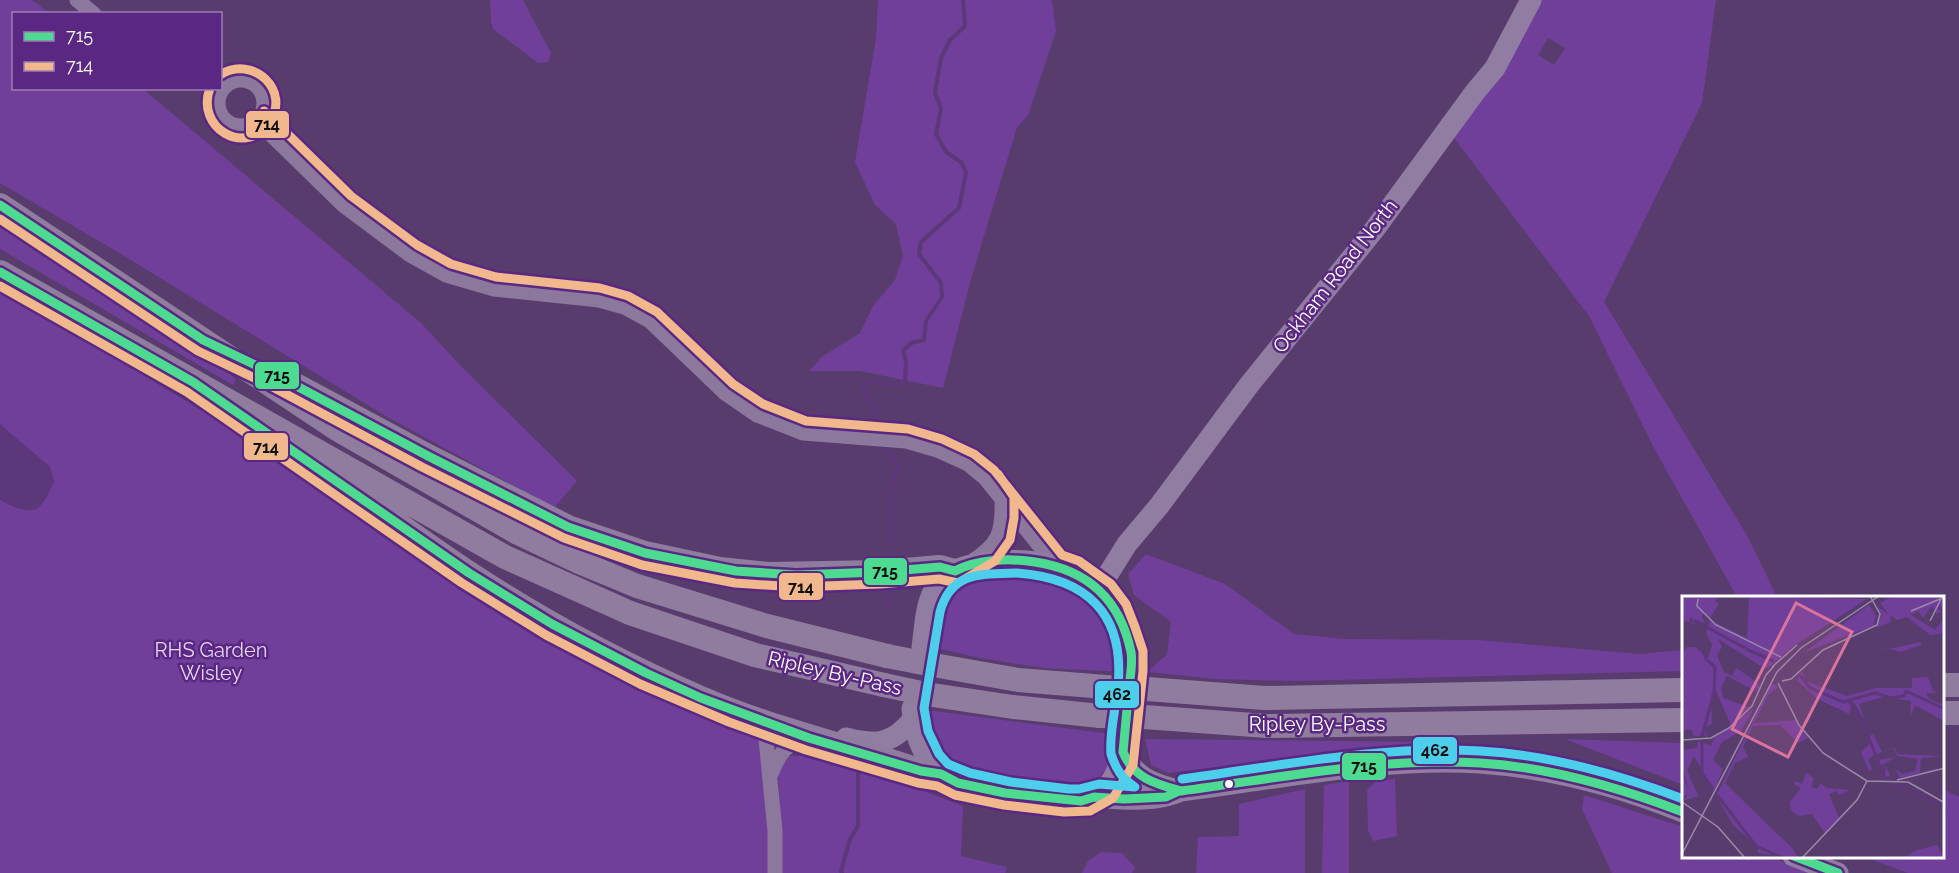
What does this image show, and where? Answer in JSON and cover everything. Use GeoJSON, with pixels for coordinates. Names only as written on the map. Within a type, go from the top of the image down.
{"type":"FeatureCollection","features":[{"type":"Feature","properties":{"kind":"highway"},"geometry":{"type":"LineString","coordinates":[[0,205],[203,340],[274,374],[568,527],[645,553],[714,568],[769,574],[961,568]]}},
{"type":"Feature","properties":{"kind":"highway"},"geometry":{"type":"LineString","coordinates":[[0,272],[193,382],[469,573],[552,624],[646,673],[712,703],[809,738],[921,771],[941,774]]}},
{"type":"Feature","properties":{"kind":"highway","name":"Ripley By-Pass"},"geometry":{"type":"LineString","coordinates":[[203,340],[337,429],[401,467],[518,533],[579,562],[637,586],[756,623],[887,656],[925,656],[1018,680],[1106,687],[1139,680],[1264,698],[1682,690]]}},
{"type":"Feature","properties":{"kind":"highway","name":"Ripley By-Pass"},"geometry":{"type":"LineString","coordinates":[[193,382],[505,557],[630,614],[755,655],[884,685],[917,707],[1013,707],[1100,717],[1144,717],[1267,726],[1682,720]]}},
{"type":"Feature","properties":{"kind":"main road","name":"Ockham Road North"},"geometry":{"type":"LineString","coordinates":[[1102,592],[1107,576],[1127,544],[1374,230],[1495,68],[1531,0]]}},
{"type":"Feature","properties":{"kind":"main road","name":"Ockham Road North"},"geometry":{"type":"LineString","coordinates":[[1064,568],[1096,564],[1127,544]]}},
{"type":"Feature","properties":{"kind":"main road"},"geometry":{"type":"LineString","coordinates":[[925,656],[931,597],[938,584],[961,568],[1021,560],[1064,568],[1102,592],[1116,610],[1139,680]]}},
{"type":"Feature","properties":{"kind":"main road"},"geometry":{"type":"LineString","coordinates":[[770,725],[777,719],[783,718],[860,742],[872,743],[891,739],[899,734],[917,707]]}},
{"type":"Feature","properties":{"kind":"main road"},"geometry":{"type":"LineString","coordinates":[[917,707],[920,743],[941,774],[958,783],[1005,793],[1081,801],[1094,796],[1110,782],[1119,767],[1124,743],[1127,762],[1136,773],[1180,791]]}},
{"type":"Feature","properties":{"kind":"main road"},"geometry":{"type":"LineString","coordinates":[[1094,796],[1146,799],[1166,797],[1180,791],[1356,768],[1478,763],[1543,771],[1592,782],[1630,792],[1682,812]]}},
{"type":"Feature","properties":{"kind":"main road"},"geometry":{"type":"LineString","coordinates":[[1797,858],[1838,873]]}},
{"type":"Feature","properties":{"kind":"street"},"geometry":{"type":"LineString","coordinates":[[77,0],[92,12]]}},
{"type":"Feature","properties":{"kind":"street"},"geometry":{"type":"LineString","coordinates":[[219,90],[218,105],[224,118],[243,126],[256,120],[263,109],[264,102],[255,85],[243,80],[230,83],[222,88]]}},
{"type":"Feature","properties":{"kind":"street"},"geometry":{"type":"LineString","coordinates":[[256,120],[344,205],[410,255],[446,275],[494,289],[599,300],[624,308],[650,321],[725,393],[757,415],[803,433],[906,441],[937,450],[968,464],[985,478],[1064,568]]}},
{"type":"Feature","properties":{"kind":"street"},"geometry":{"type":"LineString","coordinates":[[961,568],[988,551],[999,536],[1002,500]]}},
{"type":"Feature","properties":{"kind":"street"},"geometry":{"type":"LineString","coordinates":[[770,725],[766,739],[775,831],[775,873]]}},
{"type":"Feature","properties":{"kind":"street"},"geometry":{"type":"LineString","coordinates":[[770,776],[784,749],[795,741],[809,738]]}},
{"type":"Feature","properties":{"kind":"green space"},"geometry":{"type":"Polygon","coordinates":[[[0,0],[32,0],[48,12],[12,12],[12,90],[144,90],[421,323],[577,481],[554,508],[384,415],[121,254],[0,183],[0,0]]]}},
{"type":"Feature","properties":{"kind":"green space"},"geometry":{"type":"Polygon","coordinates":[[[490,0],[523,0],[551,53],[548,62],[538,63],[493,29],[490,0]]]}},
{"type":"Feature","properties":{"kind":"green space"},"geometry":{"type":"Polygon","coordinates":[[[878,0],[1052,0],[1056,31],[1028,115],[1017,127],[971,279],[943,388],[860,371],[809,371],[823,356],[860,333],[873,306],[895,280],[903,256],[896,224],[875,205],[855,162],[876,38],[878,0]]]}},
{"type":"Feature","properties":{"kind":"green space"},"geometry":{"type":"Polygon","coordinates":[[[1540,0],[1716,0],[1702,103],[1604,302],[1748,537],[1777,596],[1736,596],[1654,448],[1589,316],[1448,130],[1540,0]],[[1548,38],[1538,55],[1554,65],[1565,48],[1548,38]]]}},
{"type":"Feature","properties":{"kind":"green space"},"geometry":{"type":"Polygon","coordinates":[[[0,215],[140,307],[236,379],[233,385],[0,249],[0,215]]]}},
{"type":"Feature","properties":{"kind":"green space","name":"RHS Garden Wisley"},"geometry":{"type":"Polygon","coordinates":[[[0,289],[364,508],[541,630],[672,701],[707,712],[755,735],[762,744],[769,845],[768,873],[0,873],[0,289]]]}},
{"type":"Feature","properties":{"kind":"green space"},"geometry":{"type":"Polygon","coordinates":[[[1146,554],[1225,584],[1294,634],[1346,639],[1479,640],[1640,654],[1682,650],[1682,671],[1296,681],[1216,679],[1148,672],[1167,654],[1171,622],[1134,595],[1128,574],[1146,554]]]}},
{"type":"Feature","properties":{"kind":"green space"},"geometry":{"type":"Polygon","coordinates":[[[979,571],[1050,571],[1088,590],[1114,624],[1124,672],[1044,668],[980,658],[927,646],[935,602],[950,581],[979,571]]]}},
{"type":"Feature","properties":{"kind":"green space"},"geometry":{"type":"Polygon","coordinates":[[[919,709],[1118,734],[1109,763],[1096,780],[1076,787],[1034,786],[984,778],[945,765],[932,753],[919,709]]]}},
{"type":"Feature","properties":{"kind":"green space"},"geometry":{"type":"Polygon","coordinates":[[[1145,739],[1425,742],[1168,773],[1151,765],[1145,739]]]}},
{"type":"Feature","properties":{"kind":"green space"},"geometry":{"type":"Polygon","coordinates":[[[1565,739],[1682,743],[1682,785],[1565,739]]]}},
{"type":"Feature","properties":{"kind":"green space"},"geometry":{"type":"Polygon","coordinates":[[[787,756],[803,756],[878,774],[963,806],[961,856],[1007,867],[1005,873],[781,873],[778,770],[787,756]]]}},
{"type":"Feature","properties":{"kind":"green space"},"geometry":{"type":"Polygon","coordinates":[[[1395,779],[1397,836],[1373,841],[1368,830],[1367,790],[1376,781],[1395,779]]]}},
{"type":"Feature","properties":{"kind":"green space"},"geometry":{"type":"Polygon","coordinates":[[[1349,781],[1349,873],[1322,873],[1324,785],[1349,781]]]}},
{"type":"Feature","properties":{"kind":"green space"},"geometry":{"type":"Polygon","coordinates":[[[1305,789],[1305,873],[1196,873],[1198,837],[1239,836],[1239,804],[1305,789]]]}},
{"type":"Feature","properties":{"kind":"green space"},"geometry":{"type":"Polygon","coordinates":[[[1944,790],[1959,797],[1959,873],[1908,873],[1868,858],[1944,858],[1944,790]]]}},
{"type":"Feature","properties":{"kind":"green space"},"geometry":{"type":"Polygon","coordinates":[[[1584,795],[1682,827],[1682,858],[1773,858],[1814,873],[1612,873],[1582,809],[1584,795]]]}},
{"type":"Feature","properties":{"kind":"green space"},"geometry":{"type":"Polygon","coordinates":[[[1101,852],[1122,853],[1135,867],[1132,873],[1082,873],[1088,861],[1101,852]]]}},
{"type":"Feature","properties":{"kind":"shaded area"},"geometry":{"type":"Polygon","coordinates":[[[0,424],[50,467],[54,481],[44,501],[34,510],[20,509],[0,500],[0,424]]]}},
{"type":"Feature","properties":{"kind":"waterway"},"geometry":{"type":"LineString","coordinates":[[872,434],[877,419],[863,385],[866,380],[890,385],[905,383],[906,362],[903,351],[911,343],[924,340],[926,321],[942,297],[941,283],[919,254],[921,242],[959,208],[966,172],[961,162],[946,152],[936,134],[941,109],[935,92],[941,58],[950,40],[965,26],[963,0]]}},
{"type":"Feature","properties":{"kind":"waterway"},"geometry":{"type":"LineString","coordinates":[[880,445],[899,467],[891,496],[891,548]]}},
{"type":"Feature","properties":{"kind":"waterway"},"geometry":{"type":"LineString","coordinates":[[887,608],[891,589]]}},
{"type":"Feature","properties":{"kind":"waterway"},"geometry":{"type":"LineString","coordinates":[[842,873],[850,839],[858,826],[858,772]]}},
{"type":"Feature","properties":{"kind":"transit line","name":"714"},"geometry":{"type":"LineString","coordinates":[[210,90],[207,102],[210,115],[216,126],[225,133],[248,138],[259,133],[269,123],[275,111],[276,99],[266,79],[245,69],[222,74]]}},
{"type":"Feature","properties":{"kind":"transit line","name":"714"},"geometry":{"type":"LineString","coordinates":[[0,286],[187,392],[462,583],[546,635],[640,684],[729,722],[806,750],[918,783],[937,786],[955,795],[1004,805],[1064,812],[1090,811],[1113,798],[1133,765],[1143,671],[1143,651],[1135,627],[1126,604],[1111,584],[1079,561],[1062,555],[994,470],[974,454],[942,439],[908,429],[806,421],[763,404],[733,384],[657,312],[628,296],[600,288],[496,277],[451,264],[417,245],[351,196],[264,111]]}},
{"type":"Feature","properties":{"kind":"transit line","name":"715"},"geometry":{"type":"LineString","coordinates":[[0,205],[203,340],[274,374],[568,527],[645,553],[736,571],[796,575],[940,567],[955,571],[983,562],[1015,560],[1054,566],[1071,572],[1086,580],[1110,602],[1126,633],[1132,661],[1123,752],[1127,761],[1139,774],[1163,786],[1181,791],[1368,766],[1405,763],[1480,763],[1532,769],[1583,780],[1634,794],[1682,812]]}},
{"type":"Feature","properties":{"kind":"transit line","name":"714"},"geometry":{"type":"LineString","coordinates":[[0,219],[198,351],[269,385],[422,467],[564,538],[642,565],[735,583],[796,587],[939,579],[958,583],[995,561],[1010,540],[1014,518],[1014,497],[998,474]]}},
{"type":"Feature","properties":{"kind":"transit line","name":"715"},"geometry":{"type":"LineString","coordinates":[[0,272],[193,382],[469,573],[552,624],[646,673],[701,698],[809,738],[921,771],[941,774],[958,783],[1005,793],[1081,801],[1094,797],[1124,799],[1166,797],[1179,791]]}},
{"type":"Feature","properties":{"kind":"transit line","name":"462"},"geometry":{"type":"LineString","coordinates":[[1017,573],[1063,582],[1096,604],[1107,619],[1115,638],[1118,660],[1118,686],[1111,754],[1120,773],[1135,787],[1099,784],[1069,789],[1011,782],[970,773],[948,764],[939,754],[928,731],[924,708],[940,612],[945,599],[952,589],[969,578],[980,575],[1017,573]]}},
{"type":"Feature","properties":{"kind":"transit line","name":"462"},"geometry":{"type":"LineString","coordinates":[[1182,779],[1368,754],[1405,751],[1480,751],[1558,761],[1609,774],[1682,799]]}},
{"type":"Feature","properties":{"kind":"transit line","name":"715"},"geometry":{"type":"LineString","coordinates":[[1799,858],[1838,873]]}}]}
